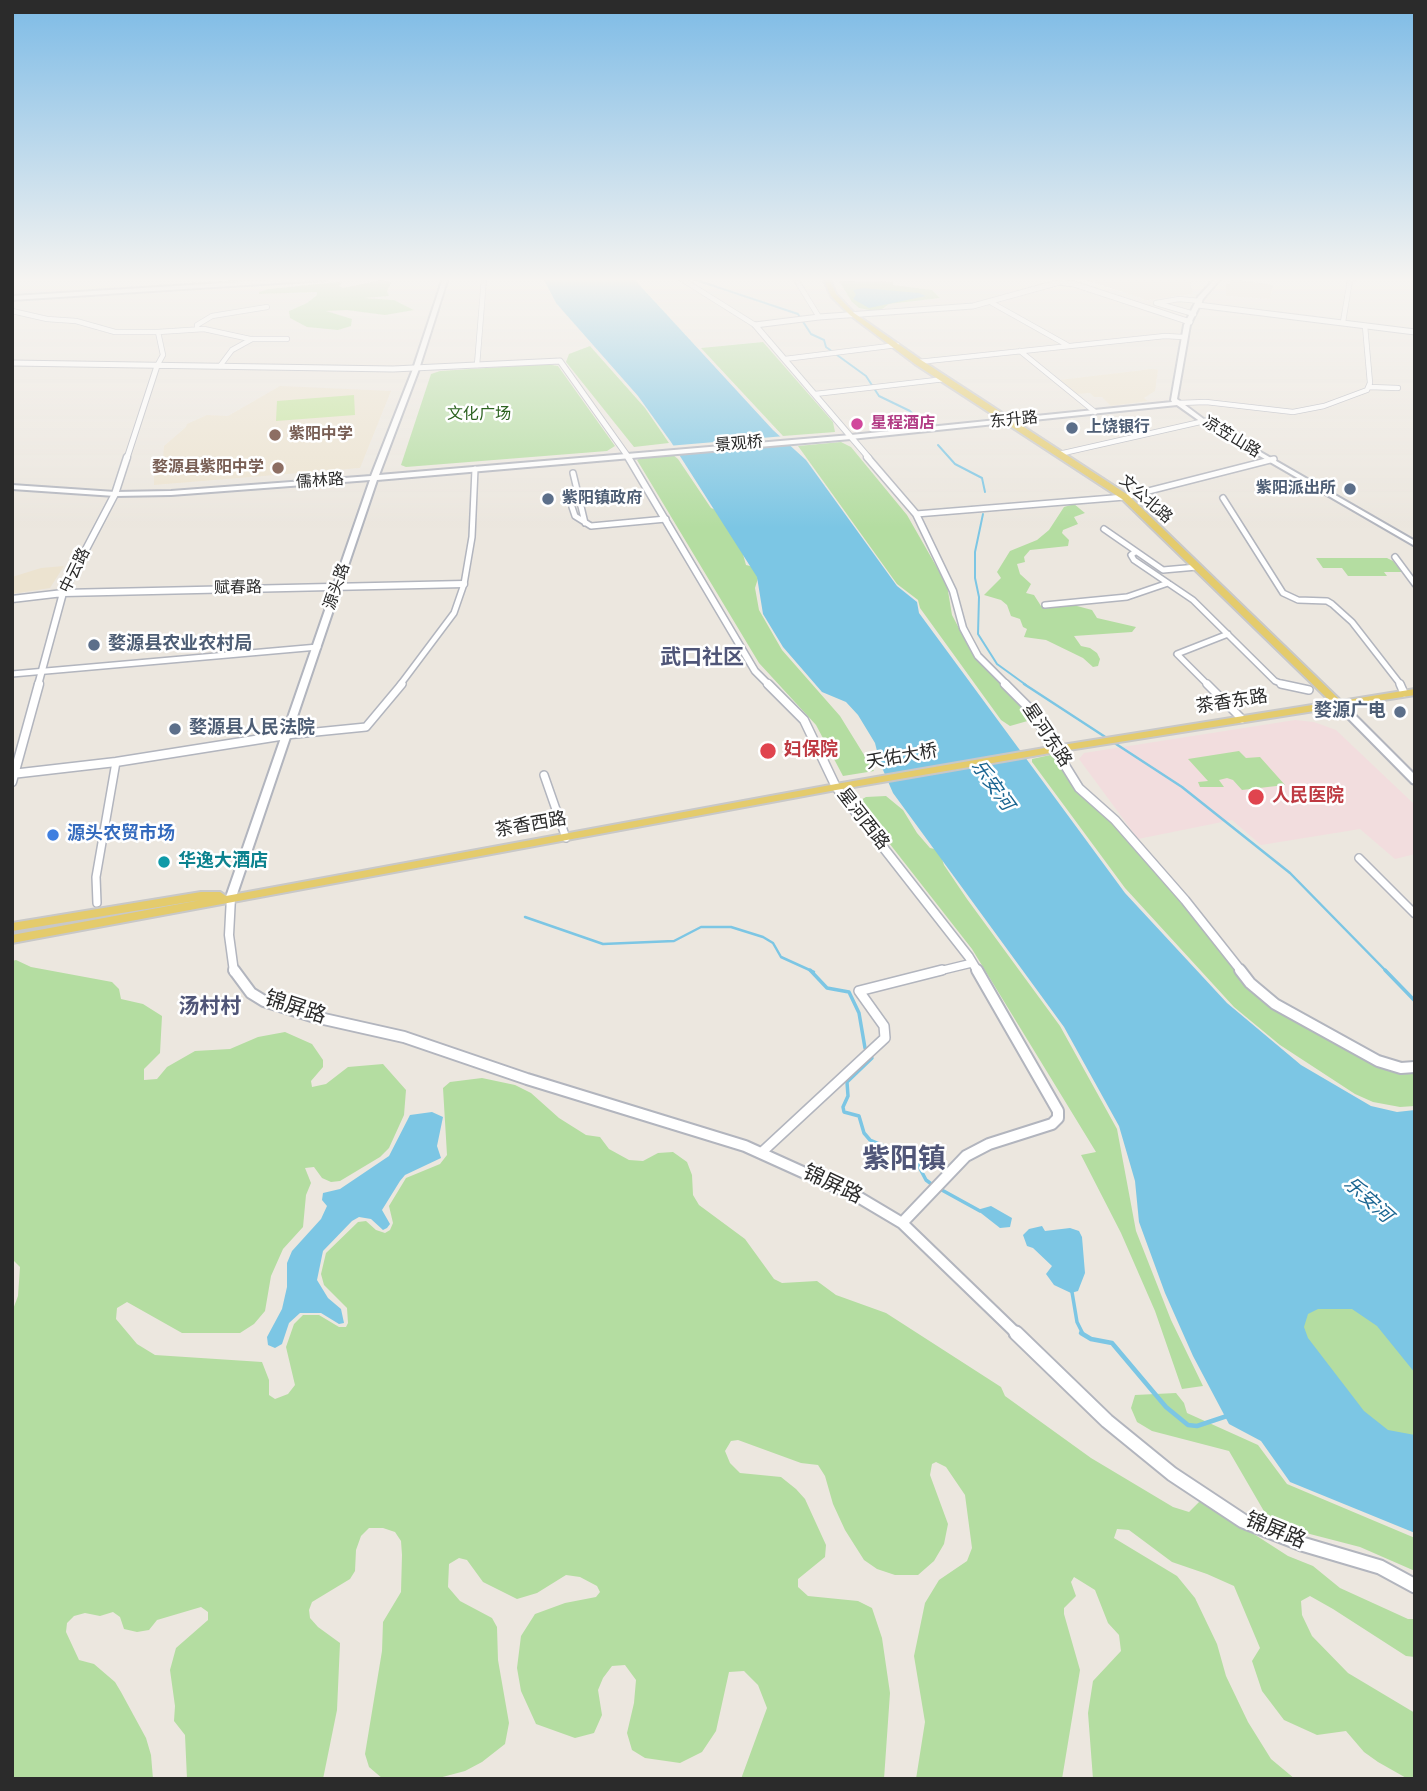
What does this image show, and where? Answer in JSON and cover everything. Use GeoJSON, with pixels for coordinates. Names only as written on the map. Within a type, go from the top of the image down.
{"type":"FeatureCollection","features":[{"type":"Feature","properties":{"kind":"main road","name":"源头路"},"geometry":{"type":"LineString","coordinates":[[231,897],[374,478],[418,362]]}},
{"type":"Feature","properties":{"kind":"main road","name":"文公北路"},"geometry":{"type":"LineString","coordinates":[[918,362],[1125,497],[1338,704]]}},
{"type":"Feature","properties":{"kind":"main road"},"geometry":{"type":"LineString","coordinates":[[1179,362],[1173,394],[1174,401],[1178,403],[1186,362]]}},
{"type":"Feature","properties":{"kind":"main road"},"geometry":{"type":"LineString","coordinates":[[1146,407],[1173,394]]}},
{"type":"Feature","properties":{"kind":"main road","name":"东升路"},"geometry":{"type":"LineString","coordinates":[[851,436],[1011,422],[1178,403]]}},
{"type":"Feature","properties":{"kind":"main road","name":"凉笠山路"},"geometry":{"type":"LineString","coordinates":[[1178,403],[1413,541]]}},
{"type":"Feature","properties":{"kind":"main road","name":"景观桥"},"geometry":{"type":"LineString","coordinates":[[628,456],[851,436]]}},
{"type":"Feature","properties":{"kind":"main road","name":"儒林路"},"geometry":{"type":"LineString","coordinates":[[12,487],[115,494],[171,493],[628,456]]}},
{"type":"Feature","properties":{"kind":"main road","name":"茶香东路"},"geometry":{"type":"LineString","coordinates":[[1056,749],[1409,693]]}},
{"type":"Feature","properties":{"kind":"main road"},"geometry":{"type":"LineString","coordinates":[[1338,704],[1415,781]]}},
{"type":"Feature","properties":{"kind":"main road","name":"天佑大桥"},"geometry":{"type":"LineString","coordinates":[[836,787],[1056,749]]}},
{"type":"Feature","properties":{"kind":"main road","name":"茶香西路"},"geometry":{"type":"LineString","coordinates":[[231,897],[836,787]]}},
{"type":"Feature","properties":{"kind":"main road"},"geometry":{"type":"LineString","coordinates":[[12,927],[201,896],[231,897]]}},
{"type":"Feature","properties":{"kind":"main road"},"geometry":{"type":"LineString","coordinates":[[12,939],[199,906],[231,897]]}},
{"type":"Feature","properties":{"kind":"street"},"geometry":{"type":"LineString","coordinates":[[157,366],[159,362]]}},
{"type":"Feature","properties":{"kind":"street"},"geometry":{"type":"LineString","coordinates":[[220,366],[223,362]]}},
{"type":"Feature","properties":{"kind":"street"},"geometry":{"type":"LineString","coordinates":[[12,363],[416,369],[477,365],[477,362]]}},
{"type":"Feature","properties":{"kind":"street","name":"星河西路"},"geometry":{"type":"LineString","coordinates":[[477,365],[548,362]]}},
{"type":"Feature","properties":{"kind":"street","name":"星河西路"},"geometry":{"type":"LineString","coordinates":[[560,362],[628,456],[755,671],[806,722],[836,787],[972,962],[1054,1102],[1058,1118],[1038,1129],[977,1149],[902,1223]]}},
{"type":"Feature","properties":{"kind":"street","name":"星河东路"},"geometry":{"type":"LineString","coordinates":[[787,362],[916,514],[953,591],[968,640],[978,656],[1030,709],[1079,788],[1115,821],[1185,900],[1262,996],[1378,1061],[1401,1068],[1415,1067]]}},
{"type":"Feature","properties":{"kind":"street"},"geometry":{"type":"LineString","coordinates":[[1033,362],[1095,412]]}},
{"type":"Feature","properties":{"kind":"street"},"geometry":{"type":"LineString","coordinates":[[1367,362],[1369,387]]}},
{"type":"Feature","properties":{"kind":"street","name":"中云路"},"geometry":{"type":"LineString","coordinates":[[13,777],[63,593],[115,494],[157,366]]}},
{"type":"Feature","properties":{"kind":"street"},"geometry":{"type":"LineString","coordinates":[[815,394],[945,379]]}},
{"type":"Feature","properties":{"kind":"street"},"geometry":{"type":"LineString","coordinates":[[1178,403],[1206,402],[1293,412],[1324,406],[1369,387],[1398,388]]}},
{"type":"Feature","properties":{"kind":"street"},"geometry":{"type":"LineString","coordinates":[[1059,454],[1206,421]]}},
{"type":"Feature","properties":{"kind":"street"},"geometry":{"type":"LineString","coordinates":[[916,514],[1125,497],[1271,459]]}},
{"type":"Feature","properties":{"kind":"street"},"geometry":{"type":"LineString","coordinates":[[13,777],[286,735],[356,730],[371,724],[382,706],[419,663],[454,612],[464,584],[472,537],[475,468]]}},
{"type":"Feature","properties":{"kind":"street"},"geometry":{"type":"LineString","coordinates":[[573,472],[586,524]]}},
{"type":"Feature","properties":{"kind":"street"},"geometry":{"type":"LineString","coordinates":[[1223,498],[1283,593],[1298,600],[1327,601],[1332,604],[1360,631],[1409,693]]}},
{"type":"Feature","properties":{"kind":"street"},"geometry":{"type":"LineString","coordinates":[[572,507],[575,516],[586,524],[597,526],[666,519]]}},
{"type":"Feature","properties":{"kind":"street"},"geometry":{"type":"LineString","coordinates":[[1104,529],[1165,571],[1198,567]]}},
{"type":"Feature","properties":{"kind":"street"},"geometry":{"type":"LineString","coordinates":[[1135,552],[1131,555],[1134,560],[1193,600],[1275,681],[1289,687],[1309,690]]}},
{"type":"Feature","properties":{"kind":"street"},"geometry":{"type":"LineString","coordinates":[[1395,557],[1415,584]]}},
{"type":"Feature","properties":{"kind":"street"},"geometry":{"type":"LineString","coordinates":[[1045,605],[1127,597],[1168,583]]}},
{"type":"Feature","properties":{"kind":"street","name":"赋春路"},"geometry":{"type":"LineString","coordinates":[[12,599],[63,593],[464,584]]}},
{"type":"Feature","properties":{"kind":"street"},"geometry":{"type":"LineString","coordinates":[[1228,634],[1177,654],[1242,719]]}},
{"type":"Feature","properties":{"kind":"street"},"geometry":{"type":"LineString","coordinates":[[12,674],[318,647]]}},
{"type":"Feature","properties":{"kind":"street"},"geometry":{"type":"LineString","coordinates":[[97,903],[96,877],[116,762]]}},
{"type":"Feature","properties":{"kind":"street"},"geometry":{"type":"LineString","coordinates":[[544,775],[566,838]]}},
{"type":"Feature","properties":{"kind":"street"},"geometry":{"type":"LineString","coordinates":[[1360,858],[1415,914]]}},
{"type":"Feature","properties":{"kind":"street","name":"锦屏路"},"geometry":{"type":"LineString","coordinates":[[231,897],[229,926],[231,962],[235,975],[251,993],[264,1001],[315,1017],[404,1037],[761,1153],[860,1198],[902,1223],[1107,1421],[1172,1474],[1243,1521],[1303,1544],[1380,1567],[1415,1586]]}},
{"type":"Feature","properties":{"kind":"street"},"geometry":{"type":"LineString","coordinates":[[761,1153],[885,1038],[887,1033],[859,991],[972,962]]}},
{"type":"Feature","properties":{"kind":"shaded area"},"geometry":{"type":"Polygon","coordinates":[[[1158,370],[1155,391],[1144,398],[1148,401],[1111,406],[1102,397],[1094,397],[1090,393],[1075,394],[1059,380],[1158,370]]]}},
{"type":"Feature","properties":{"kind":"shaded area","name":"紫阳中学"},"geometry":{"type":"Polygon","coordinates":[[[280,386],[391,391],[360,468],[154,485],[154,470],[163,458],[164,446],[187,424],[207,415],[228,416],[280,386]]]}},
{"type":"Feature","properties":{"kind":"shaded area"},"geometry":{"type":"Polygon","coordinates":[[[64,566],[50,588],[12,594],[12,577],[41,568],[64,566]]]}},
{"type":"Feature","properties":{"kind":"shaded area","name":"人民医院"},"geometry":{"type":"Polygon","coordinates":[[[1295,720],[1314,722],[1336,730],[1415,805],[1415,854],[1395,859],[1360,829],[1261,845],[1232,820],[1138,839],[1079,759],[1084,753],[1295,720]]]}},
{"type":"Feature","properties":{"kind":"green space"},"geometry":{"type":"Polygon","coordinates":[[[566,362],[604,362],[645,408],[669,443],[634,447],[566,362]]]}},
{"type":"Feature","properties":{"kind":"green space"},"geometry":{"type":"Polygon","coordinates":[[[714,362],[780,362],[833,422],[835,432],[783,436],[714,362]]]}},
{"type":"Feature","properties":{"kind":"green space","name":"文化广场"},"geometry":{"type":"Polygon","coordinates":[[[546,364],[558,366],[615,446],[607,451],[406,467],[401,465],[431,374],[440,371],[546,364]]]}},
{"type":"Feature","properties":{"kind":"green space"},"geometry":{"type":"Polygon","coordinates":[[[354,395],[355,415],[276,421],[277,401],[354,395]]]}},
{"type":"Feature","properties":{"kind":"green space"},"geometry":{"type":"Polygon","coordinates":[[[841,442],[851,447],[907,515],[947,585],[952,615],[973,655],[1033,716],[1031,720],[1010,726],[1001,720],[920,608],[918,600],[897,584],[798,446],[841,442]]]}},
{"type":"Feature","properties":{"kind":"green space"},"geometry":{"type":"Polygon","coordinates":[[[673,455],[711,508],[721,512],[741,547],[746,565],[754,567],[759,575],[755,588],[759,610],[782,650],[840,716],[874,771],[843,776],[816,725],[759,663],[637,460],[673,455]]]}},
{"type":"Feature","properties":{"kind":"green space"},"geometry":{"type":"Polygon","coordinates":[[[1074,504],[1085,513],[1074,517],[1078,524],[1063,530],[1062,533],[1069,540],[1068,546],[1030,550],[1024,557],[1025,562],[1017,564],[1020,574],[1031,584],[1026,593],[1034,595],[1041,606],[1077,606],[1092,610],[1097,618],[1136,627],[1132,632],[1074,636],[1081,646],[1097,653],[1100,659],[1098,666],[1093,667],[1083,658],[1046,640],[1024,637],[1027,629],[1023,627],[1020,619],[1011,616],[1007,605],[1001,600],[984,595],[1001,578],[997,572],[1010,551],[1037,540],[1049,530],[1064,507],[1074,504]]]}},
{"type":"Feature","properties":{"kind":"green space"},"geometry":{"type":"Polygon","coordinates":[[[1316,558],[1387,558],[1402,572],[1384,572],[1387,576],[1348,576],[1342,568],[1323,568],[1316,558]]]}},
{"type":"Feature","properties":{"kind":"green space"},"geometry":{"type":"Polygon","coordinates":[[[1239,751],[1246,758],[1260,757],[1285,785],[1242,790],[1233,780],[1227,778],[1219,780],[1224,787],[1200,787],[1198,782],[1208,781],[1188,759],[1239,751]]]}},
{"type":"Feature","properties":{"kind":"green space"},"geometry":{"type":"Polygon","coordinates":[[[1055,754],[1064,768],[1125,829],[1260,996],[1378,1063],[1415,1070],[1415,1106],[1400,1107],[1373,1102],[1355,1094],[1280,1045],[1234,1007],[1125,888],[1032,762],[1032,759],[1055,754]]]}},
{"type":"Feature","properties":{"kind":"green space"},"geometry":{"type":"Polygon","coordinates":[[[886,796],[903,810],[930,848],[939,850],[944,865],[967,899],[1060,1026],[1117,1129],[1136,1231],[1171,1320],[1203,1386],[1182,1389],[1155,1311],[1121,1233],[1081,1155],[1096,1152],[972,949],[857,802],[866,797],[886,796]]]}},
{"type":"Feature","properties":{"kind":"green space"},"geometry":{"type":"Polygon","coordinates":[[[16,960],[31,967],[112,982],[119,989],[121,999],[143,1004],[162,1016],[160,1053],[144,1069],[144,1080],[157,1079],[167,1067],[195,1051],[230,1049],[258,1037],[285,1032],[312,1044],[323,1060],[323,1067],[311,1081],[312,1087],[326,1084],[348,1067],[383,1064],[406,1090],[404,1115],[389,1148],[380,1157],[340,1181],[331,1182],[322,1178],[314,1167],[305,1168],[311,1183],[306,1195],[303,1227],[283,1249],[271,1276],[265,1311],[254,1324],[240,1333],[182,1333],[127,1302],[117,1308],[116,1319],[137,1344],[155,1355],[262,1362],[269,1380],[269,1395],[275,1399],[288,1394],[295,1385],[286,1347],[294,1324],[303,1315],[319,1315],[339,1327],[346,1327],[348,1323],[347,1308],[324,1285],[321,1274],[326,1253],[358,1222],[366,1221],[376,1230],[385,1233],[390,1230],[393,1223],[389,1206],[406,1178],[440,1164],[447,1155],[443,1088],[450,1082],[482,1078],[515,1085],[531,1093],[559,1118],[586,1135],[600,1137],[609,1149],[629,1160],[643,1161],[658,1153],[673,1152],[687,1162],[692,1175],[693,1195],[699,1205],[745,1239],[774,1279],[782,1283],[817,1281],[836,1295],[886,1313],[1001,1387],[1005,1396],[1091,1458],[1173,1507],[1189,1512],[1201,1500],[1288,1556],[1313,1566],[1340,1588],[1408,1619],[1415,1619],[1415,1657],[1406,1656],[1310,1596],[1301,1601],[1302,1615],[1312,1636],[1348,1673],[1415,1713],[1415,1779],[1408,1779],[1378,1762],[1364,1752],[1346,1731],[1317,1735],[1284,1720],[1262,1691],[1252,1661],[1260,1648],[1234,1586],[1172,1562],[1129,1530],[1117,1529],[1114,1538],[1177,1576],[1195,1598],[1217,1644],[1226,1676],[1248,1722],[1271,1759],[1295,1779],[1093,1779],[1088,1713],[1093,1681],[1121,1651],[1119,1635],[1108,1623],[1095,1590],[1074,1577],[1071,1582],[1076,1596],[1064,1608],[1064,1614],[1080,1670],[1062,1779],[916,1779],[925,1722],[914,1656],[925,1603],[939,1580],[967,1561],[972,1548],[965,1495],[946,1467],[936,1462],[932,1464],[930,1475],[948,1524],[944,1544],[934,1561],[918,1575],[895,1575],[877,1569],[864,1560],[845,1530],[833,1504],[825,1476],[818,1465],[801,1463],[738,1440],[731,1441],[725,1451],[730,1463],[740,1473],[781,1477],[796,1489],[805,1499],[826,1545],[825,1557],[798,1579],[798,1587],[808,1596],[858,1601],[872,1608],[882,1638],[890,1693],[884,1779],[741,1779],[767,1708],[758,1685],[744,1671],[729,1672],[716,1731],[702,1752],[680,1763],[645,1758],[632,1750],[627,1733],[636,1680],[625,1665],[612,1666],[603,1678],[598,1690],[602,1715],[594,1733],[575,1738],[536,1724],[521,1691],[517,1668],[521,1636],[535,1614],[565,1603],[596,1597],[600,1592],[597,1586],[580,1577],[566,1575],[537,1593],[517,1599],[483,1582],[467,1560],[459,1558],[449,1564],[448,1587],[460,1601],[492,1618],[497,1627],[498,1660],[509,1723],[505,1744],[465,1771],[435,1779],[383,1779],[369,1767],[365,1754],[382,1651],[383,1622],[401,1592],[402,1555],[401,1541],[395,1532],[383,1528],[369,1528],[361,1536],[356,1550],[355,1571],[350,1579],[312,1602],[309,1610],[310,1618],[318,1627],[340,1643],[337,1710],[323,1779],[187,1779],[185,1735],[174,1721],[175,1706],[170,1670],[176,1648],[208,1620],[208,1612],[201,1607],[157,1620],[149,1630],[137,1632],[124,1629],[120,1617],[113,1612],[100,1616],[85,1613],[74,1616],[67,1623],[66,1632],[79,1660],[94,1664],[115,1682],[121,1692],[146,1738],[153,1779],[12,1779],[12,1312],[18,1296],[20,1267],[12,1259],[12,961],[16,960]]]}},
{"type":"Feature","properties":{"kind":"green space"},"geometry":{"type":"Polygon","coordinates":[[[1137,1152],[1354,1294],[1415,1359],[1415,1523],[1137,1152]]]}},
{"type":"Feature","properties":{"kind":"green space"},"geometry":{"type":"Polygon","coordinates":[[[1176,1393],[1184,1403],[1187,1413],[1258,1445],[1287,1484],[1415,1538],[1415,1571],[1360,1547],[1279,1526],[1265,1513],[1229,1451],[1152,1431],[1137,1422],[1131,1408],[1135,1395],[1176,1393]]]}},
{"type":"Feature","properties":{"kind":"water","name":"乐安河"},"geometry":{"type":"Polygon","coordinates":[[[608,362],[710,362],[773,430],[806,460],[897,586],[917,602],[919,613],[1125,893],[1227,1003],[1301,1065],[1371,1106],[1397,1112],[1415,1110],[1415,1373],[1377,1326],[1352,1309],[1318,1309],[1308,1314],[1304,1327],[1308,1338],[1364,1411],[1388,1430],[1415,1435],[1415,1533],[1290,1482],[1261,1441],[1229,1424],[1193,1356],[1165,1293],[1139,1222],[1135,1181],[1119,1126],[1064,1027],[893,793],[875,743],[858,715],[846,702],[822,692],[783,647],[763,614],[757,577],[671,442],[638,396],[608,362]]]}},
{"type":"Feature","properties":{"kind":"water"},"geometry":{"type":"Polygon","coordinates":[[[432,1112],[443,1117],[437,1146],[441,1158],[405,1175],[400,1181],[382,1210],[390,1224],[387,1228],[383,1230],[371,1219],[359,1217],[323,1251],[317,1280],[328,1298],[341,1309],[344,1323],[339,1324],[321,1313],[300,1313],[289,1323],[282,1344],[275,1348],[268,1345],[267,1337],[282,1309],[287,1287],[287,1263],[292,1251],[321,1219],[327,1206],[322,1200],[323,1193],[340,1189],[389,1156],[410,1115],[432,1112]]]}},
{"type":"Feature","properties":{"kind":"water"},"geometry":{"type":"Polygon","coordinates":[[[991,1206],[1012,1218],[1010,1227],[1000,1228],[977,1210],[991,1206]]]}},
{"type":"Feature","properties":{"kind":"water"},"geometry":{"type":"Polygon","coordinates":[[[1042,1226],[1045,1231],[1070,1228],[1079,1231],[1082,1237],[1085,1273],[1078,1291],[1071,1293],[1054,1285],[1046,1274],[1052,1266],[1033,1248],[1027,1246],[1023,1235],[1029,1229],[1042,1226]]]}},
{"type":"Feature","properties":{"kind":"pier"},"geometry":{"type":"Polygon","coordinates":[[[785,436],[794,445],[674,454],[668,446],[785,436]]]}},
{"type":"Feature","properties":{"kind":"waterway"},"geometry":{"type":"LineString","coordinates":[[846,362],[866,376],[879,396],[910,411],[921,423]]}},
{"type":"Feature","properties":{"kind":"waterway"},"geometry":{"type":"LineString","coordinates":[[938,445],[955,464],[982,478],[985,492]]}},
{"type":"Feature","properties":{"kind":"waterway"},"geometry":{"type":"LineString","coordinates":[[983,514],[975,552],[975,578],[979,597],[978,634],[997,664],[1026,685]]}},
{"type":"Feature","properties":{"kind":"waterway"},"geometry":{"type":"LineString","coordinates":[[1024,684],[1182,787],[1290,873],[1387,972]]}},
{"type":"Feature","properties":{"kind":"waterway"},"geometry":{"type":"LineString","coordinates":[[525,917],[603,944],[674,941],[701,927],[731,927],[763,937],[773,943],[781,957],[810,970]]}},
{"type":"Feature","properties":{"kind":"waterway"},"geometry":{"type":"LineString","coordinates":[[810,970],[814,972]]}},
{"type":"Feature","properties":{"kind":"waterway"},"geometry":{"type":"LineString","coordinates":[[810,970],[827,988],[849,992],[859,1013],[865,1048],[872,1058],[847,1082],[848,1096],[843,1107],[844,1112],[859,1116],[864,1133],[870,1140],[915,1159],[926,1180],[934,1186]]}},
{"type":"Feature","properties":{"kind":"waterway"},"geometry":{"type":"LineString","coordinates":[[1385,970],[1415,1001]]}},
{"type":"Feature","properties":{"kind":"waterway"},"geometry":{"type":"LineString","coordinates":[[940,1189],[980,1211]]}},
{"type":"Feature","properties":{"kind":"waterway"},"geometry":{"type":"LineString","coordinates":[[1072,1292],[1077,1322],[1083,1334]]}},
{"type":"Feature","properties":{"kind":"waterway"},"geometry":{"type":"LineString","coordinates":[[1081,1333],[1091,1339],[1112,1343],[1166,1407],[1188,1425],[1197,1426],[1227,1416]]}},
{"type":"Feature","properties":{"kind":"place","name":"星程酒店"},"geometry":{"type":"Point","coordinates":[857,424]}},
{"type":"Feature","properties":{"kind":"place","name":"上饶银行"},"geometry":{"type":"Point","coordinates":[1072,428]}},
{"type":"Feature","properties":{"kind":"place","name":"紫阳中学"},"geometry":{"type":"Point","coordinates":[275,435]}},
{"type":"Feature","properties":{"kind":"place","name":"婺源县紫阳中学"},"geometry":{"type":"Point","coordinates":[278,468]}},
{"type":"Feature","properties":{"kind":"place","name":"紫阳派出所"},"geometry":{"type":"Point","coordinates":[1350,489]}},
{"type":"Feature","properties":{"kind":"place","name":"紫阳镇政府"},"geometry":{"type":"Point","coordinates":[548,499]}},
{"type":"Feature","properties":{"kind":"place","name":"婺源县农业农村局"},"geometry":{"type":"Point","coordinates":[94,645]}},
{"type":"Feature","properties":{"kind":"place","name":"婺源广电"},"geometry":{"type":"Point","coordinates":[1400,712]}},
{"type":"Feature","properties":{"kind":"place","name":"婺源县人民法院"},"geometry":{"type":"Point","coordinates":[175,729]}},
{"type":"Feature","properties":{"kind":"place","name":"妇保院"},"geometry":{"type":"Point","coordinates":[768,751]}},
{"type":"Feature","properties":{"kind":"place","name":"人民医院"},"geometry":{"type":"Point","coordinates":[1256,797]}},
{"type":"Feature","properties":{"kind":"place","name":"源头农贸市场"},"geometry":{"type":"Point","coordinates":[53,835]}},
{"type":"Feature","properties":{"kind":"place","name":"华逸大酒店"},"geometry":{"type":"Point","coordinates":[164,862]}},
{"type":"Feature","properties":{"kind":"district","name":"武口社区"},"geometry":{"type":"Point","coordinates":[702,659]}},
{"type":"Feature","properties":{"kind":"district","name":"汤村村"},"geometry":{"type":"Point","coordinates":[210,1008]}},
{"type":"Feature","properties":{"kind":"district","name":"紫阳镇"},"geometry":{"type":"Point","coordinates":[904,1162]}}]}
